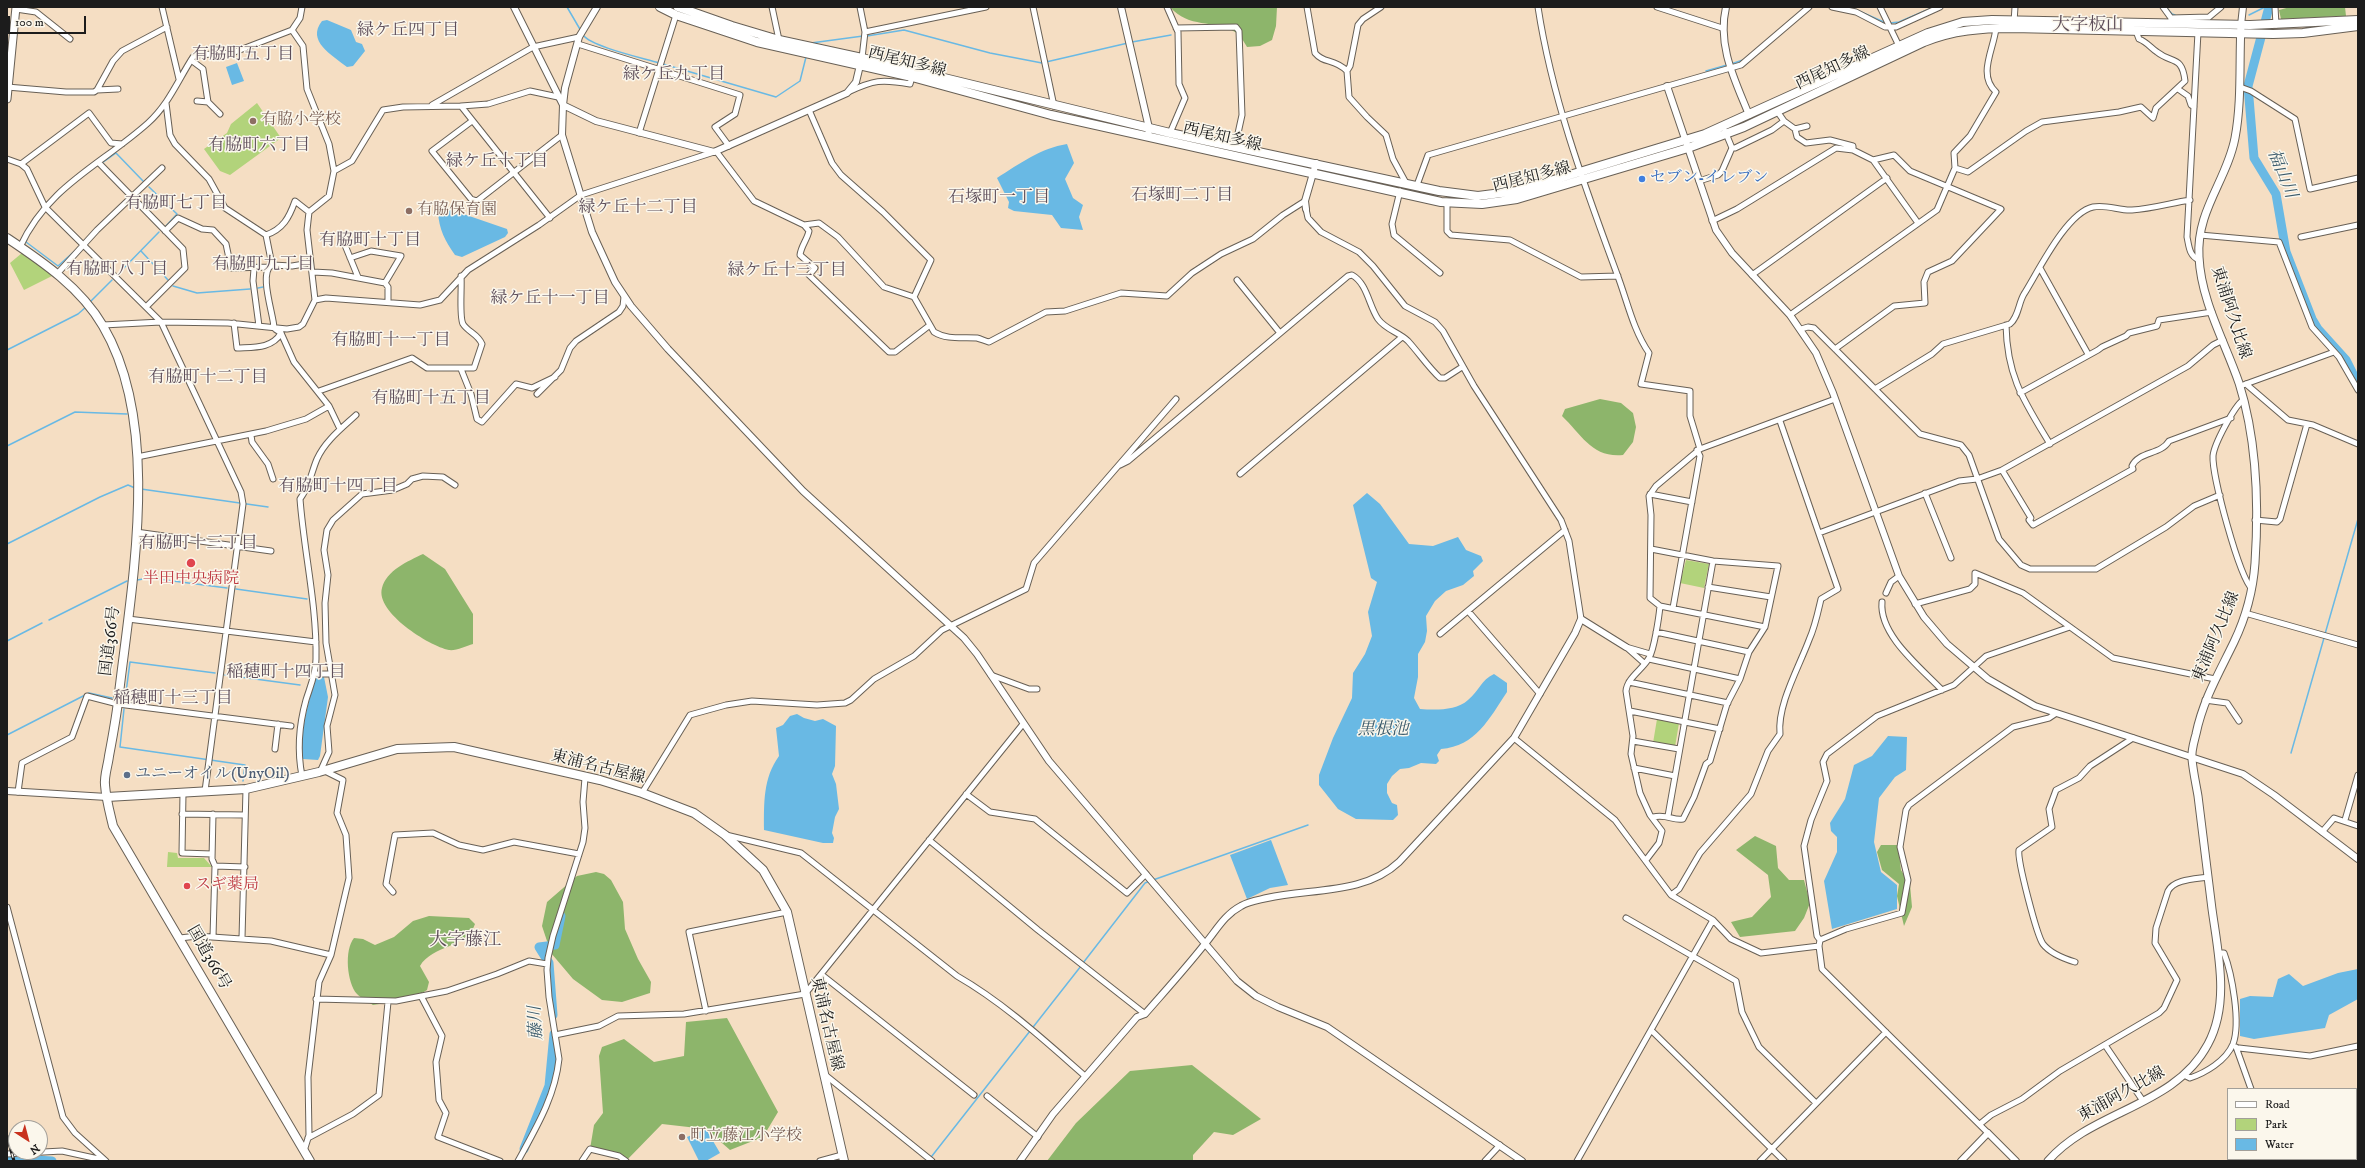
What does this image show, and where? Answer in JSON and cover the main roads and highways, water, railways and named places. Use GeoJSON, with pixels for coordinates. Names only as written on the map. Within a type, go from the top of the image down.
{"type":"FeatureCollection","features":[{"type":"Feature","properties":{"kind":"main road","name":"西尾知多線"},"geometry":{"type":"LineString","coordinates":[[660,7],[732,26],[808,50]]}},
{"type":"Feature","properties":{"kind":"main road"},"geometry":{"type":"LineString","coordinates":[[7,99],[16,8]]}},
{"type":"Feature","properties":{"kind":"main road","name":"西尾知多線"},"geometry":{"type":"LineString","coordinates":[[677,11],[756,42],[808,50],[1170,133],[1417,185],[1439,191],[1478,196],[1517,191],[1581,177]]}},
{"type":"Feature","properties":{"kind":"main road","name":"西尾知多線"},"geometry":{"type":"LineString","coordinates":[[1725,130],[1749,115],[1899,46],[1928,33],[1964,22],[2136,31],[2198,32],[2245,29],[2275,25],[2358,20]]}},
{"type":"Feature","properties":{"kind":"main road","name":"西尾知多線"},"geometry":{"type":"LineString","coordinates":[[861,62],[912,78],[1051,115],[1447,202],[1482,204],[1518,199],[1581,177],[1687,144],[1777,111],[1934,38],[1966,30],[1996,28],[2014,24],[2171,21],[2245,29],[2273,34],[2303,33],[2358,26]]}},
{"type":"Feature","properties":{"kind":"main road","name":"東浦阿久比線"},"geometry":{"type":"LineString","coordinates":[[2048,1161],[2076,1136],[2167,1088],[2184,1075],[2203,1053],[2214,1030],[2222,988],[2192,756],[2199,718],[2205,700],[2245,613],[2252,589],[2255,560],[2254,452],[2243,400],[2242,385],[2212,312],[2199,260],[2200,235],[2206,207],[2235,140],[2245,89],[2245,29]]}},
{"type":"Feature","properties":{"kind":"main road","name":"国道366号"},"geometry":{"type":"LineString","coordinates":[[7,238],[57,274],[88,305],[103,325],[117,352],[128,382],[136,426],[136,532],[118,704],[105,784],[106,796],[113,826],[311,1161]]}},
{"type":"Feature","properties":{"kind":"main road","name":"東浦名古屋線"},"geometry":{"type":"LineString","coordinates":[[106,796],[246,788],[322,772],[397,749],[454,748],[642,792],[694,813],[725,835],[763,870],[787,912],[843,1158]]}},
{"type":"Feature","properties":{"kind":"water"},"geometry":{"type":"Polygon","coordinates":[[[327,20],[351,30],[356,42],[362,44],[365,51],[353,66],[347,67],[328,52],[319,41],[317,35],[318,28],[322,21],[327,20]]]}},
{"type":"Feature","properties":{"kind":"water"},"geometry":{"type":"Polygon","coordinates":[[[237,63],[244,81],[232,85],[226,67],[237,63]]]}},
{"type":"Feature","properties":{"kind":"water"},"geometry":{"type":"Polygon","coordinates":[[[1067,144],[1074,163],[1065,179],[1073,198],[1083,205],[1079,217],[1083,230],[1061,228],[1052,215],[1014,211],[1008,208],[1009,202],[997,178],[1039,153],[1067,144]]]}},
{"type":"Feature","properties":{"kind":"water"},"geometry":{"type":"Polygon","coordinates":[[[446,208],[507,229],[508,233],[505,237],[462,257],[455,255],[445,240],[440,224],[438,212],[446,208]]]}},
{"type":"Feature","properties":{"kind":"water","name":"黒根池"},"geometry":{"type":"Polygon","coordinates":[[[1367,493],[1380,504],[1409,544],[1433,546],[1458,537],[1466,550],[1481,556],[1483,561],[1473,571],[1474,576],[1463,585],[1446,591],[1435,601],[1426,616],[1427,631],[1425,642],[1418,654],[1418,677],[1414,698],[1420,709],[1445,709],[1463,704],[1472,697],[1486,679],[1494,674],[1507,683],[1507,692],[1494,712],[1473,737],[1464,743],[1441,749],[1437,755],[1439,761],[1436,764],[1421,763],[1409,768],[1400,769],[1392,776],[1387,784],[1387,793],[1392,803],[1397,805],[1398,815],[1393,820],[1356,819],[1338,809],[1319,785],[1319,775],[1333,738],[1352,698],[1353,673],[1365,654],[1372,636],[1368,612],[1377,582],[1371,578],[1353,505],[1367,493]]]}},
{"type":"Feature","properties":{"kind":"water"},"geometry":{"type":"Polygon","coordinates":[[[324,677],[328,697],[320,756],[318,760],[303,759],[302,739],[307,708],[316,678],[324,677]]]}},
{"type":"Feature","properties":{"kind":"water"},"geometry":{"type":"Polygon","coordinates":[[[797,714],[815,721],[823,719],[836,726],[835,766],[832,774],[836,784],[839,809],[835,817],[832,833],[834,838],[833,843],[823,843],[764,830],[767,782],[779,756],[776,728],[783,725],[790,716],[797,714]]]}},
{"type":"Feature","properties":{"kind":"water"},"geometry":{"type":"Polygon","coordinates":[[[1888,736],[1907,737],[1906,770],[1895,777],[1879,798],[1874,842],[1881,872],[1897,885],[1897,909],[1832,929],[1824,881],[1837,852],[1837,837],[1831,831],[1830,823],[1845,799],[1854,765],[1872,756],[1888,736]]]}},
{"type":"Feature","properties":{"kind":"water"},"geometry":{"type":"Polygon","coordinates":[[[1271,840],[1288,885],[1270,888],[1247,899],[1230,855],[1271,840]]]}},
{"type":"Feature","properties":{"kind":"water"},"geometry":{"type":"Polygon","coordinates":[[[2358,969],[2358,999],[2329,1015],[2325,1028],[2254,1039],[2240,1036],[2240,999],[2250,996],[2273,997],[2278,979],[2289,974],[2303,986],[2338,973],[2358,969]]]}},
{"type":"Feature","properties":{"kind":"water"},"geometry":{"type":"Polygon","coordinates":[[[706,1129],[720,1153],[706,1161],[699,1161],[687,1137],[706,1129]]]}},
{"type":"Feature","properties":{"kind":"waterway"},"geometry":{"type":"LineString","coordinates":[[567,7],[581,31]]}},
{"type":"Feature","properties":{"kind":"waterway"},"geometry":{"type":"LineString","coordinates":[[1788,22],[1805,7]]}},
{"type":"Feature","properties":{"kind":"waterway"},"geometry":{"type":"LineString","coordinates":[[1850,7],[1886,23]]}},
{"type":"Feature","properties":{"kind":"waterway"},"geometry":{"type":"LineString","coordinates":[[1890,23],[1899,22],[1934,7]]}},
{"type":"Feature","properties":{"kind":"waterway"},"geometry":{"type":"LineString","coordinates":[[2166,7],[2172,14],[2175,15]]}},
{"type":"Feature","properties":{"kind":"waterway"},"geometry":{"type":"LineString","coordinates":[[2249,15],[2265,7]]}},
{"type":"Feature","properties":{"kind":"waterway","name":"福山川"},"geometry":{"type":"LineString","coordinates":[[2269,7],[2248,86],[2254,158],[2276,194],[2286,252],[2312,319],[2318,329],[2346,360],[2358,384]]}},
{"type":"Feature","properties":{"kind":"waterway"},"geometry":{"type":"LineString","coordinates":[[867,36],[904,30],[990,53],[1042,63]]}},
{"type":"Feature","properties":{"kind":"waterway"},"geometry":{"type":"LineString","coordinates":[[583,35],[596,44],[659,63]]}},
{"type":"Feature","properties":{"kind":"waterway"},"geometry":{"type":"LineString","coordinates":[[1132,42],[1171,35]]}},
{"type":"Feature","properties":{"kind":"waterway"},"geometry":{"type":"LineString","coordinates":[[811,43],[863,36]]}},
{"type":"Feature","properties":{"kind":"waterway"},"geometry":{"type":"LineString","coordinates":[[1046,62],[1128,43]]}},
{"type":"Feature","properties":{"kind":"waterway"},"geometry":{"type":"LineString","coordinates":[[663,64],[776,97],[800,81],[806,57]]}},
{"type":"Feature","properties":{"kind":"waterway"},"geometry":{"type":"LineString","coordinates":[[1731,64],[1743,60]]}},
{"type":"Feature","properties":{"kind":"waterway"},"geometry":{"type":"LineString","coordinates":[[1706,71],[1727,65]]}},
{"type":"Feature","properties":{"kind":"waterway"},"geometry":{"type":"LineString","coordinates":[[102,163],[116,153],[143,181]]}},
{"type":"Feature","properties":{"kind":"waterway"},"geometry":{"type":"LineString","coordinates":[[90,171],[98,165]]}},
{"type":"Feature","properties":{"kind":"waterway"},"geometry":{"type":"LineString","coordinates":[[149,187],[177,214],[166,226]]}},
{"type":"Feature","properties":{"kind":"waterway"},"geometry":{"type":"LineString","coordinates":[[58,198],[64,192]]}},
{"type":"Feature","properties":{"kind":"waterway"},"geometry":{"type":"LineString","coordinates":[[118,274],[159,232]]}},
{"type":"Feature","properties":{"kind":"waterway"},"geometry":{"type":"LineString","coordinates":[[27,239],[26,242],[58,266],[78,248]]}},
{"type":"Feature","properties":{"kind":"waterway"},"geometry":{"type":"LineString","coordinates":[[141,251],[168,280]]}},
{"type":"Feature","properties":{"kind":"waterway"},"geometry":{"type":"LineString","coordinates":[[90,302],[112,280]]}},
{"type":"Feature","properties":{"kind":"waterway"},"geometry":{"type":"LineString","coordinates":[[173,286],[197,293],[250,289]]}},
{"type":"Feature","properties":{"kind":"waterway"},"geometry":{"type":"LineString","coordinates":[[258,288],[263,287]]}},
{"type":"Feature","properties":{"kind":"waterway"},"geometry":{"type":"LineString","coordinates":[[7,350],[78,314],[86,307]]}},
{"type":"Feature","properties":{"kind":"waterway"},"geometry":{"type":"LineString","coordinates":[[7,446],[75,412],[127,414]]}},
{"type":"Feature","properties":{"kind":"waterway"},"geometry":{"type":"LineString","coordinates":[[7,544],[100,497],[128,485],[135,488]]}},
{"type":"Feature","properties":{"kind":"waterway"},"geometry":{"type":"LineString","coordinates":[[141,489],[268,507]]}},
{"type":"Feature","properties":{"kind":"waterway"},"geometry":{"type":"LineString","coordinates":[[2325,634],[2358,519]]}},
{"type":"Feature","properties":{"kind":"waterway"},"geometry":{"type":"LineString","coordinates":[[137,580],[150,578],[227,588]]}},
{"type":"Feature","properties":{"kind":"waterway"},"geometry":{"type":"LineString","coordinates":[[49,620],[127,581]]}},
{"type":"Feature","properties":{"kind":"waterway"},"geometry":{"type":"LineString","coordinates":[[236,589],[307,599]]}},
{"type":"Feature","properties":{"kind":"waterway"},"geometry":{"type":"LineString","coordinates":[[7,641],[42,623]]}},
{"type":"Feature","properties":{"kind":"waterway"},"geometry":{"type":"LineString","coordinates":[[2291,753],[2324,638]]}},
{"type":"Feature","properties":{"kind":"waterway"},"geometry":{"type":"LineString","coordinates":[[125,700],[130,662],[215,673]]}},
{"type":"Feature","properties":{"kind":"waterway"},"geometry":{"type":"LineString","coordinates":[[225,675],[300,685]]}},
{"type":"Feature","properties":{"kind":"waterway"},"geometry":{"type":"LineString","coordinates":[[7,735],[89,693],[112,698]]}},
{"type":"Feature","properties":{"kind":"waterway"},"geometry":{"type":"LineString","coordinates":[[124,709],[120,747],[245,765],[243,781]]}},
{"type":"Feature","properties":{"kind":"waterway"},"geometry":{"type":"LineString","coordinates":[[1153,880],[1308,825]]}},
{"type":"Feature","properties":{"kind":"waterway"},"geometry":{"type":"LineString","coordinates":[[1083,963],[1145,883],[1150,881]]}},
{"type":"Feature","properties":{"kind":"waterway","name":"藤川"},"geometry":{"type":"LineString","coordinates":[[553,1015],[549,963],[539,947],[555,945],[561,916]]}},
{"type":"Feature","properties":{"kind":"waterway"},"geometry":{"type":"LineString","coordinates":[[928,1161],[1081,966]]}},
{"type":"Feature","properties":{"kind":"waterway","name":"藤川"},"geometry":{"type":"LineString","coordinates":[[524,1149],[549,1086],[554,1034]]}},
{"type":"Feature","properties":{"kind":"waterway"},"geometry":{"type":"LineString","coordinates":[[7,1158],[52,1161]]}},
{"type":"Feature","properties":{"kind":"railway"},"geometry":{"type":"LineString","coordinates":[[7,1136],[14,1161]]}},
{"type":"Feature","properties":{"kind":"place","name":"有脇小学校"},"geometry":{"type":"Point","coordinates":[253,121]}},
{"type":"Feature","properties":{"kind":"place","name":"セブン-イレブン"},"geometry":{"type":"Point","coordinates":[1642,179]}},
{"type":"Feature","properties":{"kind":"place","name":"有脇保育園"},"geometry":{"type":"Point","coordinates":[409,211]}},
{"type":"Feature","properties":{"kind":"place","name":"半田中央病院"},"geometry":{"type":"Point","coordinates":[191,563]}},
{"type":"Feature","properties":{"kind":"place","name":"ユニーオイル(UnyOil)"},"geometry":{"type":"Point","coordinates":[127,775]}},
{"type":"Feature","properties":{"kind":"place","name":"スギ薬局"},"geometry":{"type":"Point","coordinates":[187,886]}},
{"type":"Feature","properties":{"kind":"place","name":"町立藤江小学校"},"geometry":{"type":"Point","coordinates":[682,1137]}},
{"type":"Feature","properties":{"kind":"district","name":"大字板山"},"geometry":{"type":"Point","coordinates":[2088,26]}},
{"type":"Feature","properties":{"kind":"district","name":"緑ケ丘四丁目"},"geometry":{"type":"Point","coordinates":[408,31]}},
{"type":"Feature","properties":{"kind":"district","name":"有脇町五丁目"},"geometry":{"type":"Point","coordinates":[243,55]}},
{"type":"Feature","properties":{"kind":"district","name":"緑ケ丘九丁目"},"geometry":{"type":"Point","coordinates":[674,75]}},
{"type":"Feature","properties":{"kind":"district","name":"有脇町六丁目"},"geometry":{"type":"Point","coordinates":[259,146]}},
{"type":"Feature","properties":{"kind":"district","name":"緑ケ丘十丁目"},"geometry":{"type":"Point","coordinates":[497,162]}},
{"type":"Feature","properties":{"kind":"district","name":"石塚町二丁目"},"geometry":{"type":"Point","coordinates":[1182,196]}},
{"type":"Feature","properties":{"kind":"district","name":"石塚町一丁目"},"geometry":{"type":"Point","coordinates":[999,198]}},
{"type":"Feature","properties":{"kind":"district","name":"有脇町七丁目"},"geometry":{"type":"Point","coordinates":[176,204]}},
{"type":"Feature","properties":{"kind":"district","name":"緑ケ丘十二丁目"},"geometry":{"type":"Point","coordinates":[638,208]}},
{"type":"Feature","properties":{"kind":"district","name":"有脇町十丁目"},"geometry":{"type":"Point","coordinates":[370,241]}},
{"type":"Feature","properties":{"kind":"district","name":"有脇町九丁目"},"geometry":{"type":"Point","coordinates":[263,265]}},
{"type":"Feature","properties":{"kind":"district","name":"有脇町八丁目"},"geometry":{"type":"Point","coordinates":[117,270]}},
{"type":"Feature","properties":{"kind":"district","name":"緑ケ丘十三丁目"},"geometry":{"type":"Point","coordinates":[787,271]}},
{"type":"Feature","properties":{"kind":"district","name":"緑ケ丘十一丁目"},"geometry":{"type":"Point","coordinates":[550,299]}},
{"type":"Feature","properties":{"kind":"district","name":"有脇町十一丁目"},"geometry":{"type":"Point","coordinates":[391,341]}},
{"type":"Feature","properties":{"kind":"district","name":"有脇町十二丁目"},"geometry":{"type":"Point","coordinates":[208,378]}},
{"type":"Feature","properties":{"kind":"district","name":"有脇町十五丁目"},"geometry":{"type":"Point","coordinates":[431,399]}},
{"type":"Feature","properties":{"kind":"district","name":"有脇町十四丁目"},"geometry":{"type":"Point","coordinates":[338,487]}},
{"type":"Feature","properties":{"kind":"district","name":"有脇町十三丁目"},"geometry":{"type":"Point","coordinates":[198,544]}},
{"type":"Feature","properties":{"kind":"district","name":"稲穂町十四丁目"},"geometry":{"type":"Point","coordinates":[286,673]}},
{"type":"Feature","properties":{"kind":"district","name":"稲穂町十三丁目"},"geometry":{"type":"Point","coordinates":[173,699]}},
{"type":"Feature","properties":{"kind":"district","name":"大字藤江"},"geometry":{"type":"Point","coordinates":[465,941]}}]}
